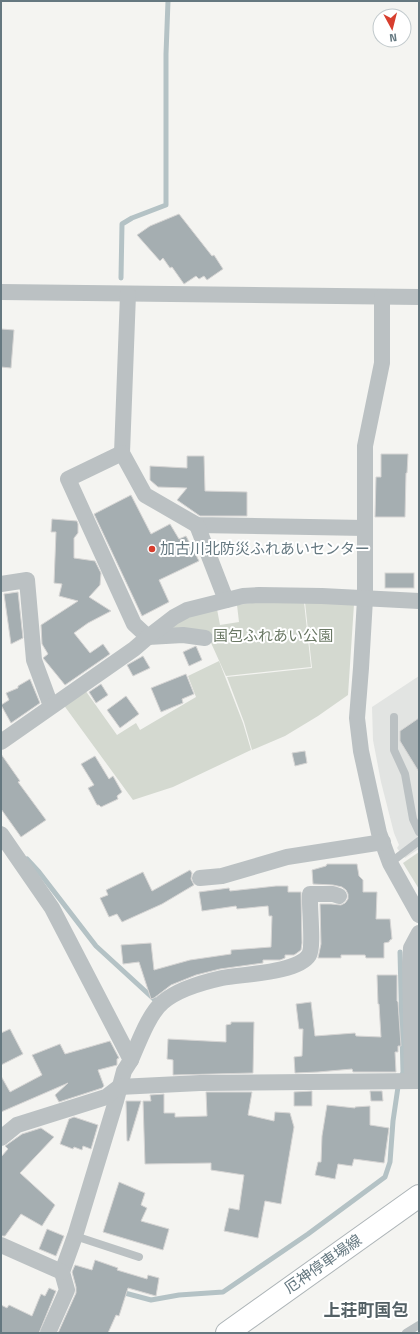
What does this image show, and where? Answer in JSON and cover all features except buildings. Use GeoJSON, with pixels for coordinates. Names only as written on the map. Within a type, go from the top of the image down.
{"type":"FeatureCollection","features":[{"type":"Feature","properties":{"kind":"main road","name":"厄神停車場線"},"geometry":{"type":"LineString","coordinates":[[227,1333],[419,1196]]}},
{"type":"Feature","properties":{"kind":"street"},"geometry":{"type":"LineString","coordinates":[[1,292],[419,297]]}},
{"type":"Feature","properties":{"kind":"street"},"geometry":{"type":"LineString","coordinates":[[128,294],[122,453],[145,495],[197,525],[365,528]]}},
{"type":"Feature","properties":{"kind":"street"},"geometry":{"type":"LineString","coordinates":[[382,296],[382,363],[365,446],[366,599],[357,718],[363,759],[379,833],[390,863],[419,915]]}},
{"type":"Feature","properties":{"kind":"street"},"geometry":{"type":"LineString","coordinates":[[122,453],[68,478],[134,624],[148,637],[183,635],[205,638]]}},
{"type":"Feature","properties":{"kind":"street"},"geometry":{"type":"LineString","coordinates":[[197,525],[226,600]]}},
{"type":"Feature","properties":{"kind":"street"},"geometry":{"type":"LineString","coordinates":[[1,584],[28,580],[34,660],[52,706]]}},
{"type":"Feature","properties":{"kind":"street"},"geometry":{"type":"LineString","coordinates":[[1,742],[134,649],[174,617],[187,610],[243,596],[259,595],[322,596],[419,601]]}},
{"type":"Feature","properties":{"kind":"street"},"geometry":{"type":"LineString","coordinates":[[1,834],[52,908],[130,1060]]}},
{"type":"Feature","properties":{"kind":"street"},"geometry":{"type":"LineString","coordinates":[[200,878],[222,876],[287,857],[383,842]]}},
{"type":"Feature","properties":{"kind":"street"},"geometry":{"type":"LineString","coordinates":[[48,1333],[67,1290],[62,1272],[75,1236],[124,1071],[143,1032],[157,1008],[174,995],[221,978],[280,969],[305,959],[310,953],[311,944],[310,894],[333,894],[339,896]]}},
{"type":"Feature","properties":{"kind":"street"},"geometry":{"type":"LineString","coordinates":[[1,1138],[17,1125],[106,1097],[119,1087],[200,1083],[416,1081],[410,963],[411,948],[419,933]]}},
{"type":"Feature","properties":{"kind":"street"},"geometry":{"type":"LineString","coordinates":[[1,1245],[62,1272]]}},
{"type":"Feature","properties":{"kind":"lane"},"geometry":{"type":"LineString","coordinates":[[394,718],[394,750],[405,774],[413,819],[419,832]]}},
{"type":"Feature","properties":{"kind":"lane"},"geometry":{"type":"LineString","coordinates":[[390,863],[419,841]]}},
{"type":"Feature","properties":{"kind":"lane"},"geometry":{"type":"LineString","coordinates":[[75,1236],[139,1256]]}},
{"type":"Feature","properties":{"kind":"lane"},"geometry":{"type":"LineString","coordinates":[[406,1333],[419,1325]]}},
{"type":"Feature","properties":{"kind":"shaded area"},"geometry":{"type":"Polygon","coordinates":[[[419,676],[419,849],[405,858],[397,848],[399,845],[394,833],[381,782],[373,740],[372,707],[419,676]]]}},
{"type":"Feature","properties":{"kind":"green space","name":"国包ふれあい公園"},"geometry":{"type":"Polygon","coordinates":[[[266,601],[304,602],[311,667],[226,676],[207,634],[169,628],[185,619],[217,609],[220,625],[239,622],[237,605],[266,601]]]}},
{"type":"Feature","properties":{"kind":"green space"},"geometry":{"type":"Polygon","coordinates":[[[305,602],[354,604],[348,695],[318,716],[285,736],[252,750],[244,722],[227,677],[312,668],[305,602]]]}},
{"type":"Feature","properties":{"kind":"green space"},"geometry":{"type":"Polygon","coordinates":[[[219,661],[243,723],[251,750],[173,787],[133,800],[63,704],[85,690],[117,735],[136,723],[140,730],[196,697],[188,676],[219,661]]]}},
{"type":"Feature","properties":{"kind":"green space"},"geometry":{"type":"Polygon","coordinates":[[[419,852],[419,889],[403,863],[419,852]]]}},
{"type":"Feature","properties":{"kind":"waterway"},"geometry":{"type":"LineString","coordinates":[[121,278],[122,224],[132,218],[166,205],[166,54],[168,1]]}},
{"type":"Feature","properties":{"kind":"waterway"},"geometry":{"type":"LineString","coordinates":[[27,859],[39,872],[96,946],[156,1001]]}},
{"type":"Feature","properties":{"kind":"waterway"},"geometry":{"type":"LineString","coordinates":[[121,1292],[151,1300],[179,1295],[223,1292],[308,1234],[385,1177],[390,1162],[393,1121],[398,1087],[403,1072],[400,952]]}},
{"type":"Feature","properties":{"kind":"place","name":"加古川北防災ふれあいセンター"},"geometry":{"type":"Point","coordinates":[152,549]}},
{"type":"Feature","properties":{"kind":"district","name":"上荘町国包"},"geometry":{"type":"Point","coordinates":[366,1310]}}]}
